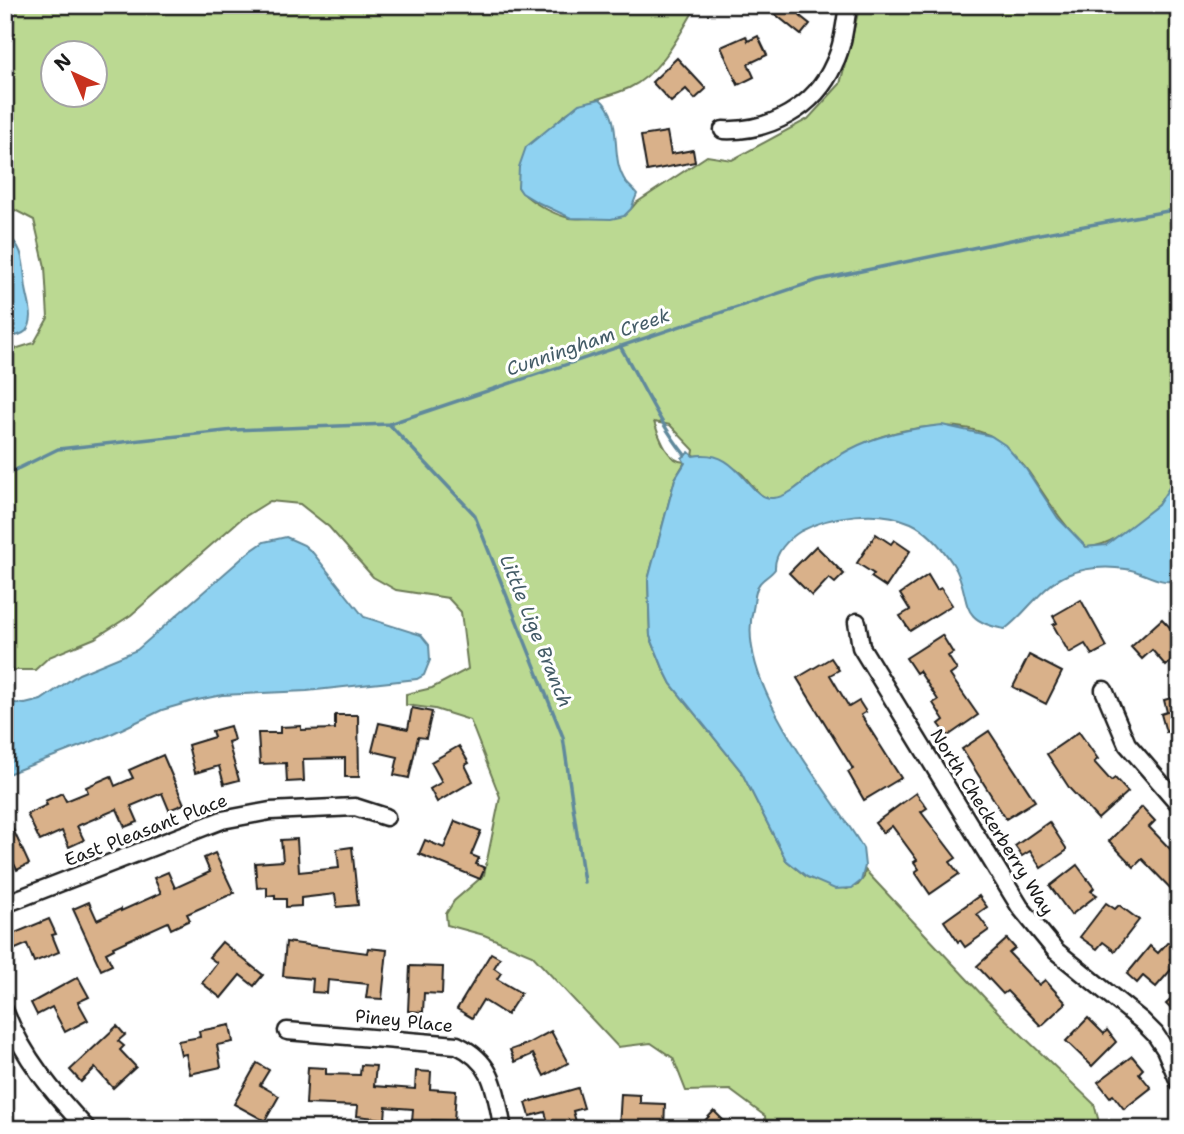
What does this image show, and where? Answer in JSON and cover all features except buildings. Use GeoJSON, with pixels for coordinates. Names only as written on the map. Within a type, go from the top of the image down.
{"type":"FeatureCollection","features":[{"type":"Feature","properties":{"kind":"street"},"geometry":{"type":"LineString","coordinates":[[723,130],[757,128],[776,121],[808,100],[823,84],[834,65],[841,45],[848,5]]}},
{"type":"Feature","properties":{"kind":"street","name":"North Checkerberry Way"},"geometry":{"type":"LineString","coordinates":[[857,622],[861,647],[1020,907],[1056,951],[1155,1034],[1165,1049],[1179,1082]]}},
{"type":"Feature","properties":{"kind":"street"},"geometry":{"type":"LineString","coordinates":[[1104,690],[1127,744],[1179,803]]}},
{"type":"Feature","properties":{"kind":"street","name":"East Pleasant Place"},"geometry":{"type":"LineString","coordinates":[[5,904],[222,820],[246,814],[355,807],[386,817]]}},
{"type":"Feature","properties":{"kind":"street"},"geometry":{"type":"LineString","coordinates":[[5,1012],[36,1070],[87,1129]]}},
{"type":"Feature","properties":{"kind":"street","name":"Piney Place"},"geometry":{"type":"LineString","coordinates":[[287,1031],[457,1045],[470,1051],[488,1069],[494,1083],[503,1129]]}},
{"type":"Feature","properties":{"kind":"green space"},"geometry":{"type":"Polygon","coordinates":[[[5,5],[697,5],[669,52],[651,73],[629,88],[573,109],[551,128],[536,153],[518,187],[541,206],[569,218],[577,218],[621,215],[707,156],[732,160],[808,119],[840,84],[860,5],[1179,5],[1179,472],[1161,501],[1143,518],[1105,543],[1086,547],[1062,520],[1020,462],[989,435],[973,430],[937,426],[882,436],[833,460],[794,490],[781,497],[769,499],[760,494],[732,467],[711,458],[693,456],[694,450],[670,425],[654,422],[669,453],[673,458],[685,462],[675,479],[648,580],[650,636],[671,684],[741,771],[786,860],[807,877],[847,889],[858,885],[865,870],[999,1013],[1094,1104],[1101,1129],[766,1129],[765,1116],[730,1090],[686,1091],[673,1058],[651,1043],[618,1047],[532,955],[484,935],[447,925],[446,914],[454,901],[484,875],[500,797],[470,720],[435,709],[406,705],[406,694],[432,688],[468,669],[461,612],[448,598],[396,590],[373,577],[329,527],[300,504],[270,501],[241,519],[131,615],[95,638],[49,657],[35,670],[5,670],[5,352],[34,343],[48,318],[45,267],[34,220],[5,205],[5,5]]]}},
{"type":"Feature","properties":{"kind":"water"},"geometry":{"type":"Polygon","coordinates":[[[600,99],[612,117],[621,172],[637,194],[631,209],[624,216],[611,219],[571,218],[522,193],[518,187],[519,167],[526,147],[579,104],[600,99]]]}},
{"type":"Feature","properties":{"kind":"water"},"geometry":{"type":"Polygon","coordinates":[[[5,235],[12,239],[20,251],[31,321],[26,331],[5,338],[5,235]]]}},
{"type":"Feature","properties":{"kind":"water"},"geometry":{"type":"Polygon","coordinates":[[[942,425],[991,436],[1005,445],[1026,469],[1058,518],[1086,547],[1106,545],[1158,505],[1179,472],[1179,579],[1166,581],[1133,570],[1111,568],[1074,572],[1049,586],[1005,629],[978,620],[971,613],[959,576],[945,552],[911,523],[884,516],[855,515],[813,525],[791,538],[779,552],[775,569],[757,589],[751,638],[757,669],[787,733],[863,848],[865,866],[861,881],[852,888],[835,889],[807,877],[786,860],[741,771],[671,684],[650,636],[648,580],[675,479],[685,463],[682,458],[689,452],[693,456],[709,455],[722,459],[756,491],[773,498],[793,490],[826,464],[859,445],[899,432],[942,425]]]}},
{"type":"Feature","properties":{"kind":"water"},"geometry":{"type":"Polygon","coordinates":[[[286,537],[304,545],[313,553],[364,617],[421,635],[429,645],[430,660],[424,675],[417,679],[307,691],[222,695],[193,701],[162,710],[109,735],[5,775],[5,702],[25,704],[41,700],[79,674],[137,650],[248,553],[264,542],[286,537]]]}},
{"type":"Feature","properties":{"kind":"waterway","name":"Cunningham Creek"},"geometry":{"type":"LineString","coordinates":[[5,475],[58,449],[234,430],[389,424],[818,280],[1040,234],[1179,209]]}},
{"type":"Feature","properties":{"kind":"waterway"},"geometry":{"type":"LineString","coordinates":[[620,346],[658,415],[685,455]]}},
{"type":"Feature","properties":{"kind":"waterway","name":"Little Lige Branch"},"geometry":{"type":"LineString","coordinates":[[389,424],[474,514],[563,737],[584,882]]}}]}
